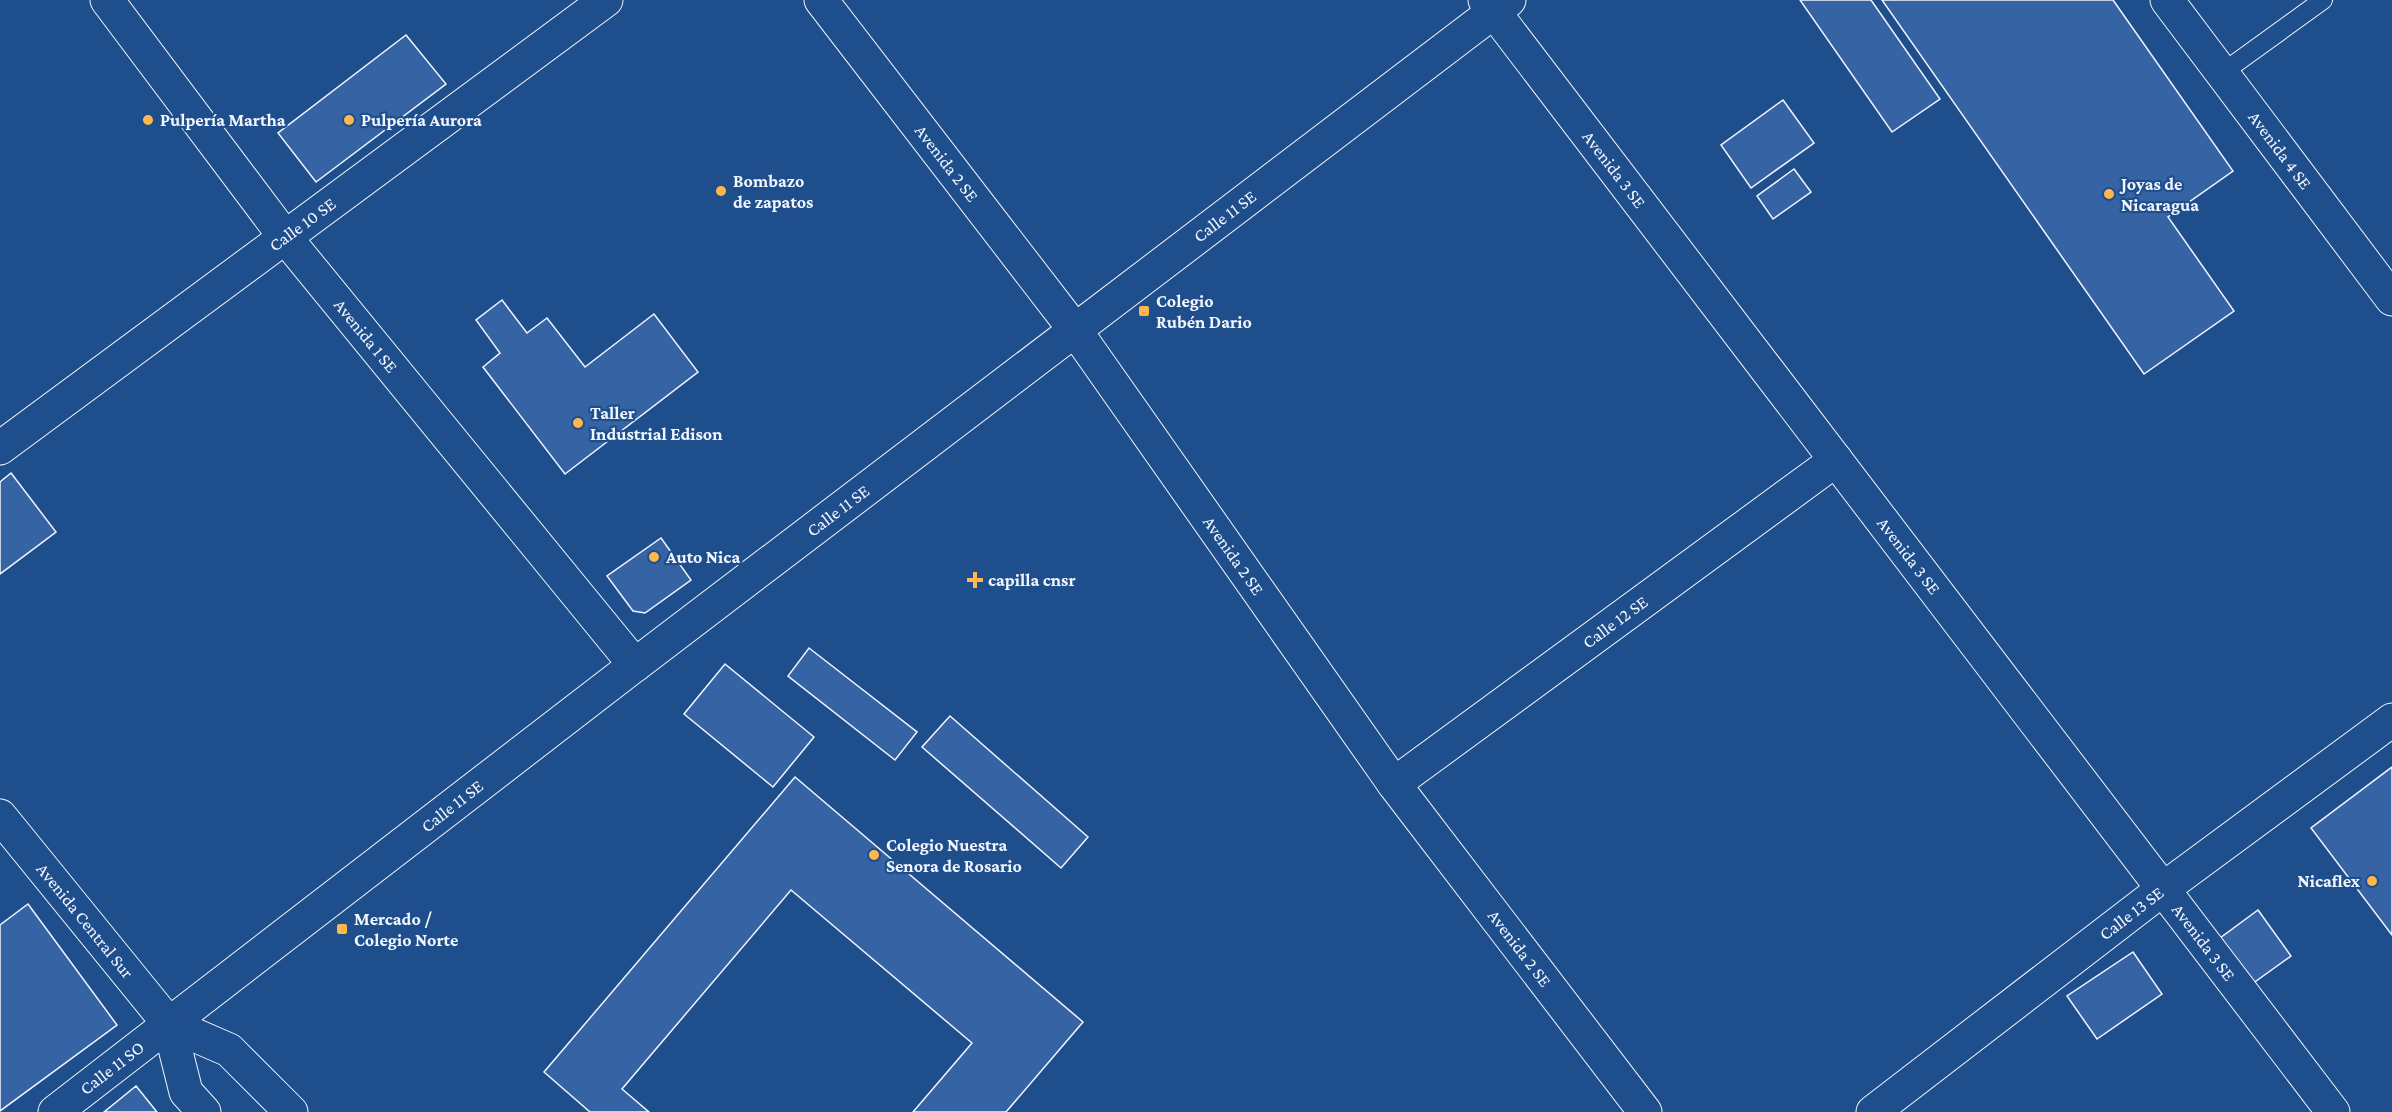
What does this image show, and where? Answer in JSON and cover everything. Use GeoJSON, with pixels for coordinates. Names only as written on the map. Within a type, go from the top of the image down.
{"type":"FeatureCollection","features":[{"type":"Feature","properties":{"kind":"street","name":"Avenida 1 SE"},"geometry":{"type":"LineString","coordinates":[[107,0],[285,237],[635,665]]}},
{"type":"Feature","properties":{"kind":"street","name":"Calle 10 SE"},"geometry":{"type":"LineString","coordinates":[[0,448],[606,0]]}},
{"type":"Feature","properties":{"kind":"street","name":"Avenida 2 SE"},"geometry":{"type":"LineString","coordinates":[[821,0],[1075,330],[1394,783],[1645,1112]]}},
{"type":"Feature","properties":{"kind":"street","name":"Avenida 4 SE"},"geometry":{"type":"LineString","coordinates":[[2167,0],[2392,299]]}},
{"type":"Feature","properties":{"kind":"street","name":"Calle 11 SE"},"geometry":{"type":"LineString","coordinates":[[170,1024],[1496,4]]}},
{"type":"Feature","properties":{"kind":"street","name":"Avenida 3 SE"},"geometry":{"type":"LineString","coordinates":[[1496,4],[1836,459],[2333,1112]]}},
{"type":"Feature","properties":{"kind":"street","name":"Calle 12 SE"},"geometry":{"type":"LineString","coordinates":[[1394,783],[1836,459]]}},
{"type":"Feature","properties":{"kind":"street","name":"Calle 13 SE"},"geometry":{"type":"LineString","coordinates":[[1873,1112],[2163,889],[2392,720]]}},
{"type":"Feature","properties":{"kind":"street","name":"Avenida Central Sur"},"geometry":{"type":"LineString","coordinates":[[0,816],[170,1024],[186,1092],[204,1112]]}},
{"type":"Feature","properties":{"kind":"street","name":"Avenida Central Sur"},"geometry":{"type":"LineString","coordinates":[[170,1024],[229,1050],[291,1112]]}},
{"type":"Feature","properties":{"kind":"street","name":"Calle 11 SO"},"geometry":{"type":"LineString","coordinates":[[55,1112],[170,1024]]}},
{"type":"Feature","properties":{"kind":"lane"},"geometry":{"type":"LineString","coordinates":[[2222,73],[2323,0]]}},
{"type":"Feature","properties":{"kind":"building"},"geometry":{"type":"Polygon","coordinates":[[[1800,0],[1871,0],[1940,99],[1892,132],[1800,0]]]}},
{"type":"Feature","properties":{"kind":"building","name":"Joyas de Nicaragua"},"geometry":{"type":"Polygon","coordinates":[[[1882,0],[2113,0],[2233,171],[2168,217],[2234,311],[2144,374],[1882,0]]]}},
{"type":"Feature","properties":{"kind":"building"},"geometry":{"type":"Polygon","coordinates":[[[406,35],[446,84],[316,182],[278,133],[406,35]]]}},
{"type":"Feature","properties":{"kind":"building"},"geometry":{"type":"Polygon","coordinates":[[[1783,100],[1814,143],[1751,188],[1721,145],[1783,100]]]}},
{"type":"Feature","properties":{"kind":"building"},"geometry":{"type":"Polygon","coordinates":[[[1794,169],[1811,192],[1773,219],[1757,196],[1794,169]]]}},
{"type":"Feature","properties":{"kind":"building","name":"Taller Industrial Edison"},"geometry":{"type":"Polygon","coordinates":[[[502,300],[527,333],[547,318],[585,367],[654,314],[698,372],[565,474],[483,367],[500,353],[476,320],[502,300]]]}},
{"type":"Feature","properties":{"kind":"building"},"geometry":{"type":"Polygon","coordinates":[[[11,473],[56,532],[0,574],[0,482],[11,473]]]}},
{"type":"Feature","properties":{"kind":"building","name":"Auto Nica"},"geometry":{"type":"Polygon","coordinates":[[[661,538],[691,580],[645,613],[633,611],[607,576],[661,538]]]}},
{"type":"Feature","properties":{"kind":"building"},"geometry":{"type":"Polygon","coordinates":[[[809,648],[917,732],[895,760],[788,676],[809,648]]]}},
{"type":"Feature","properties":{"kind":"building"},"geometry":{"type":"Polygon","coordinates":[[[725,664],[814,737],[773,787],[684,714],[725,664]]]}},
{"type":"Feature","properties":{"kind":"building"},"geometry":{"type":"Polygon","coordinates":[[[950,716],[1088,837],[1061,868],[922,747],[950,716]]]}},
{"type":"Feature","properties":{"kind":"building","name":"Nicaflex"},"geometry":{"type":"Polygon","coordinates":[[[2392,767],[2392,935],[2311,828],[2392,767]]]}},
{"type":"Feature","properties":{"kind":"building"},"geometry":{"type":"Polygon","coordinates":[[[795,777],[1083,1022],[1006,1112],[913,1112],[972,1043],[791,890],[622,1089],[649,1112],[590,1112],[544,1072],[795,777]]]}},
{"type":"Feature","properties":{"kind":"building"},"geometry":{"type":"Polygon","coordinates":[[[28,904],[117,1025],[0,1111],[0,925],[28,904]]]}},
{"type":"Feature","properties":{"kind":"building"},"geometry":{"type":"Polygon","coordinates":[[[2258,910],[2291,956],[2245,989],[2212,944],[2258,910]]]}},
{"type":"Feature","properties":{"kind":"building"},"geometry":{"type":"Polygon","coordinates":[[[2133,952],[2162,994],[2097,1039],[2067,996],[2133,952]]]}},
{"type":"Feature","properties":{"kind":"building"},"geometry":{"type":"Polygon","coordinates":[[[136,1086],[157,1112],[104,1112],[136,1086]]]}},
{"type":"Feature","properties":{"kind":"place","name":"Pulpería Martha"},"geometry":{"type":"Point","coordinates":[148,120]}},
{"type":"Feature","properties":{"kind":"place","name":"Pulpería Aurora"},"geometry":{"type":"Point","coordinates":[349,120]}},
{"type":"Feature","properties":{"kind":"place","name":"Bombazo de zapatos"},"geometry":{"type":"Point","coordinates":[721,191]}},
{"type":"Feature","properties":{"kind":"place","name":"Joyas de Nicaragua"},"geometry":{"type":"Point","coordinates":[2109,194]}},
{"type":"Feature","properties":{"kind":"place","name":"Colegio Rubén Dario"},"geometry":{"type":"Point","coordinates":[1144,311]}},
{"type":"Feature","properties":{"kind":"place","name":"Taller Industrial Edison"},"geometry":{"type":"Point","coordinates":[578,423]}},
{"type":"Feature","properties":{"kind":"place","name":"Auto Nica"},"geometry":{"type":"Point","coordinates":[654,557]}},
{"type":"Feature","properties":{"kind":"place","name":"capilla cnsr"},"geometry":{"type":"Point","coordinates":[975,580]}},
{"type":"Feature","properties":{"kind":"place","name":"Colegio Nuestra Senora de Rosario"},"geometry":{"type":"Point","coordinates":[874,855]}},
{"type":"Feature","properties":{"kind":"place","name":"Nicaflex"},"geometry":{"type":"Point","coordinates":[2372,881]}},
{"type":"Feature","properties":{"kind":"place","name":"Mercado / Colegio Norte"},"geometry":{"type":"Point","coordinates":[342,929]}}]}
